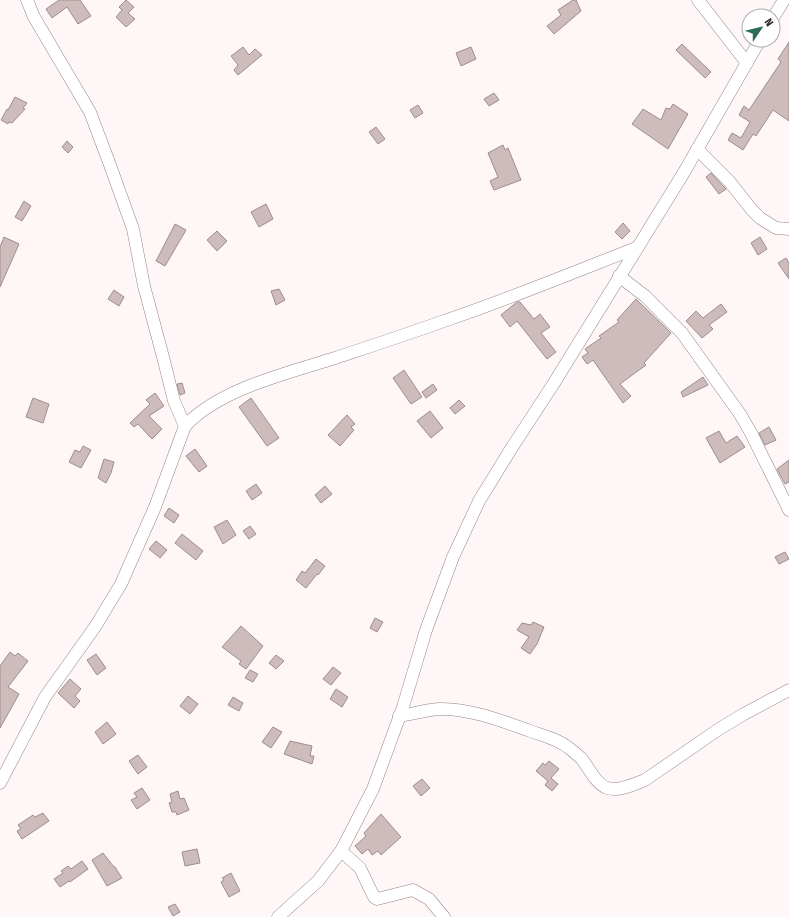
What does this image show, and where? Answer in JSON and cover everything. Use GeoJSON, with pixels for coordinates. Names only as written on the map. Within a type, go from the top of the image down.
{"type":"FeatureCollection","features":[{"type":"Feature","properties":{"kind":"street"},"geometry":{"type":"LineString","coordinates":[[27,0],[34,17],[90,112],[110,165],[133,229],[144,286],[162,357],[174,401],[185,426]]}},
{"type":"Feature","properties":{"kind":"street"},"geometry":{"type":"LineString","coordinates":[[698,0],[747,63]]}},
{"type":"Feature","properties":{"kind":"street"},"geometry":{"type":"LineString","coordinates":[[278,917],[318,881],[341,851],[373,788],[399,716],[426,630],[453,557],[479,501],[510,449],[554,383],[697,149],[755,48]]}},
{"type":"Feature","properties":{"kind":"street"},"geometry":{"type":"LineString","coordinates":[[697,149],[729,181],[760,218],[776,228],[789,230]]}},
{"type":"Feature","properties":{"kind":"street"},"geometry":{"type":"LineString","coordinates":[[0,783],[45,697],[95,627],[121,584],[155,507],[185,426],[194,415],[224,397],[254,384],[376,345],[488,306],[636,248]]}},
{"type":"Feature","properties":{"kind":"street"},"geometry":{"type":"LineString","coordinates":[[619,276],[646,296],[682,332],[740,414],[789,510]]}},
{"type":"Feature","properties":{"kind":"street"},"geometry":{"type":"LineString","coordinates":[[399,716],[437,710],[450,710],[500,720],[557,740],[568,747],[580,758],[602,785],[608,788],[620,788],[632,786],[645,780],[719,729],[789,690]]}},
{"type":"Feature","properties":{"kind":"street"},"geometry":{"type":"LineString","coordinates":[[341,851],[360,868],[367,879],[374,897],[377,899],[413,890],[429,899],[444,917]]}},
{"type":"Feature","properties":{"kind":"building"},"geometry":{"type":"Polygon","coordinates":[[[59,0],[80,0],[91,16],[78,24],[67,7],[52,18],[46,9],[59,0]]]}},
{"type":"Feature","properties":{"kind":"building"},"geometry":{"type":"Polygon","coordinates":[[[126,0],[134,7],[128,13],[135,19],[126,27],[116,17],[122,10],[119,7],[126,0]]]}},
{"type":"Feature","properties":{"kind":"building"},"geometry":{"type":"Polygon","coordinates":[[[573,0],[576,0],[581,11],[554,34],[547,26],[561,15],[558,10],[573,0]]]}},
{"type":"Feature","properties":{"kind":"building"},"geometry":{"type":"Polygon","coordinates":[[[789,42],[789,121],[773,110],[756,136],[753,134],[743,150],[728,140],[732,133],[741,138],[750,122],[739,115],[744,106],[749,110],[781,62],[778,59],[789,42]]]}},
{"type":"Feature","properties":{"kind":"building"},"geometry":{"type":"Polygon","coordinates":[[[682,44],[711,72],[705,78],[676,50],[682,44]]]}},
{"type":"Feature","properties":{"kind":"building"},"geometry":{"type":"Polygon","coordinates":[[[243,47],[249,55],[255,49],[262,55],[238,75],[234,70],[238,65],[231,56],[243,47]]]}},
{"type":"Feature","properties":{"kind":"building"},"geometry":{"type":"Polygon","coordinates":[[[471,47],[476,59],[461,66],[456,53],[471,47]]]}},
{"type":"Feature","properties":{"kind":"building"},"geometry":{"type":"Polygon","coordinates":[[[494,93],[499,100],[489,106],[484,99],[494,93]]]}},
{"type":"Feature","properties":{"kind":"building"},"geometry":{"type":"Polygon","coordinates":[[[15,97],[27,103],[23,108],[25,109],[12,123],[9,122],[8,124],[1,120],[15,97]]]}},
{"type":"Feature","properties":{"kind":"building"},"geometry":{"type":"Polygon","coordinates":[[[673,104],[688,114],[668,149],[632,124],[643,109],[661,120],[666,108],[670,109],[673,104]]]}},
{"type":"Feature","properties":{"kind":"building"},"geometry":{"type":"Polygon","coordinates":[[[418,105],[423,113],[415,118],[410,110],[418,105]]]}},
{"type":"Feature","properties":{"kind":"building"},"geometry":{"type":"Polygon","coordinates":[[[376,127],[385,139],[378,144],[369,132],[376,127]]]}},
{"type":"Feature","properties":{"kind":"building"},"geometry":{"type":"Polygon","coordinates":[[[67,141],[73,147],[68,153],[62,147],[67,141]]]}},
{"type":"Feature","properties":{"kind":"building"},"geometry":{"type":"Polygon","coordinates":[[[503,145],[505,150],[508,148],[521,180],[494,190],[490,181],[498,177],[488,153],[503,145]]]}},
{"type":"Feature","properties":{"kind":"building"},"geometry":{"type":"Polygon","coordinates":[[[711,173],[726,189],[719,194],[706,177],[711,173]]]}},
{"type":"Feature","properties":{"kind":"building"},"geometry":{"type":"Polygon","coordinates":[[[24,201],[31,206],[22,221],[15,217],[24,201]]]}},
{"type":"Feature","properties":{"kind":"building"},"geometry":{"type":"Polygon","coordinates":[[[266,204],[273,219],[259,227],[251,212],[266,204]]]}},
{"type":"Feature","properties":{"kind":"building"},"geometry":{"type":"Polygon","coordinates":[[[623,223],[630,231],[622,239],[615,232],[623,223]]]}},
{"type":"Feature","properties":{"kind":"building"},"geometry":{"type":"Polygon","coordinates":[[[175,224],[186,230],[165,266],[156,261],[175,224]]]}},
{"type":"Feature","properties":{"kind":"building"},"geometry":{"type":"Polygon","coordinates":[[[217,231],[227,241],[217,251],[207,240],[217,231]]]}},
{"type":"Feature","properties":{"kind":"building"},"geometry":{"type":"Polygon","coordinates":[[[4,237],[19,244],[0,287],[0,247],[4,237]]]}},
{"type":"Feature","properties":{"kind":"building"},"geometry":{"type":"Polygon","coordinates":[[[760,237],[767,249],[758,255],[751,243],[760,237]]]}},
{"type":"Feature","properties":{"kind":"building"},"geometry":{"type":"Polygon","coordinates":[[[786,258],[789,263],[789,279],[778,263],[786,258]]]}},
{"type":"Feature","properties":{"kind":"building"},"geometry":{"type":"Polygon","coordinates":[[[279,289],[285,300],[276,305],[271,291],[279,289]]]}},
{"type":"Feature","properties":{"kind":"building"},"geometry":{"type":"Polygon","coordinates":[[[114,290],[124,297],[119,306],[108,299],[114,290]]]}},
{"type":"Feature","properties":{"kind":"building"},"geometry":{"type":"Polygon","coordinates":[[[636,299],[671,333],[644,363],[646,365],[620,384],[631,396],[623,403],[593,360],[587,364],[582,357],[588,353],[585,349],[601,338],[599,336],[619,322],[617,320],[636,299]]]}},
{"type":"Feature","properties":{"kind":"building"},"geometry":{"type":"Polygon","coordinates":[[[517,302],[520,302],[534,319],[540,314],[550,327],[541,333],[556,352],[547,359],[517,321],[510,327],[501,315],[517,302]]]}},
{"type":"Feature","properties":{"kind":"building"},"geometry":{"type":"Polygon","coordinates":[[[721,304],[727,312],[709,325],[713,329],[702,338],[686,321],[696,311],[703,318],[721,304]]]}},
{"type":"Feature","properties":{"kind":"building"},"geometry":{"type":"Polygon","coordinates":[[[404,370],[422,397],[411,404],[393,378],[404,370]]]}},
{"type":"Feature","properties":{"kind":"building"},"geometry":{"type":"Polygon","coordinates":[[[703,377],[708,385],[683,397],[681,392],[703,377]]]}},
{"type":"Feature","properties":{"kind":"building"},"geometry":{"type":"Polygon","coordinates":[[[182,383],[185,393],[180,395],[177,384],[182,383]]]}},
{"type":"Feature","properties":{"kind":"building"},"geometry":{"type":"Polygon","coordinates":[[[433,384],[437,390],[426,398],[422,392],[433,384]]]}},
{"type":"Feature","properties":{"kind":"building"},"geometry":{"type":"Polygon","coordinates":[[[155,393],[164,406],[149,416],[162,429],[152,439],[138,424],[134,427],[130,423],[150,404],[146,400],[155,393]]]}},
{"type":"Feature","properties":{"kind":"building"},"geometry":{"type":"Polygon","coordinates":[[[33,398],[49,404],[43,423],[26,417],[33,398]]]}},
{"type":"Feature","properties":{"kind":"building"},"geometry":{"type":"Polygon","coordinates":[[[251,398],[279,438],[267,446],[239,407],[251,398]]]}},
{"type":"Feature","properties":{"kind":"building"},"geometry":{"type":"Polygon","coordinates":[[[459,400],[465,406],[455,414],[450,408],[459,400]]]}},
{"type":"Feature","properties":{"kind":"building"},"geometry":{"type":"Polygon","coordinates":[[[430,411],[443,428],[431,438],[417,421],[430,411]]]}},
{"type":"Feature","properties":{"kind":"building"},"geometry":{"type":"Polygon","coordinates":[[[347,415],[355,424],[351,427],[354,430],[340,446],[328,435],[347,415]]]}},
{"type":"Feature","properties":{"kind":"building"},"geometry":{"type":"Polygon","coordinates":[[[769,427],[776,440],[765,445],[759,433],[769,427]]]}},
{"type":"Feature","properties":{"kind":"building"},"geometry":{"type":"Polygon","coordinates":[[[719,431],[726,443],[737,436],[745,447],[720,463],[706,438],[719,431]]]}},
{"type":"Feature","properties":{"kind":"building"},"geometry":{"type":"Polygon","coordinates":[[[83,446],[91,450],[81,468],[69,462],[75,450],[80,452],[83,446]]]}},
{"type":"Feature","properties":{"kind":"building"},"geometry":{"type":"Polygon","coordinates":[[[195,449],[207,466],[199,472],[186,456],[195,449]]]}},
{"type":"Feature","properties":{"kind":"building"},"geometry":{"type":"Polygon","coordinates":[[[104,459],[114,462],[106,483],[98,478],[104,459]]]}},
{"type":"Feature","properties":{"kind":"building"},"geometry":{"type":"Polygon","coordinates":[[[789,460],[789,482],[785,484],[777,469],[789,460]]]}},
{"type":"Feature","properties":{"kind":"building"},"geometry":{"type":"Polygon","coordinates":[[[256,484],[262,493],[252,500],[246,491],[256,484]]]}},
{"type":"Feature","properties":{"kind":"building"},"geometry":{"type":"Polygon","coordinates":[[[325,486],[332,494],[321,503],[315,495],[325,486]]]}},
{"type":"Feature","properties":{"kind":"building"},"geometry":{"type":"Polygon","coordinates":[[[169,508],[179,515],[174,523],[164,516],[169,508]]]}},
{"type":"Feature","properties":{"kind":"building"},"geometry":{"type":"Polygon","coordinates":[[[227,520],[236,535],[223,544],[214,527],[227,520]]]}},
{"type":"Feature","properties":{"kind":"building"},"geometry":{"type":"Polygon","coordinates":[[[250,526],[256,534],[249,539],[243,531],[250,526]]]}},
{"type":"Feature","properties":{"kind":"building"},"geometry":{"type":"Polygon","coordinates":[[[182,534],[203,551],[196,560],[175,543],[182,534]]]}},
{"type":"Feature","properties":{"kind":"building"},"geometry":{"type":"Polygon","coordinates":[[[156,541],[167,550],[160,558],[149,549],[156,541]]]}},
{"type":"Feature","properties":{"kind":"building"},"geometry":{"type":"Polygon","coordinates":[[[785,552],[789,559],[779,564],[775,557],[785,552]]]}},
{"type":"Feature","properties":{"kind":"building"},"geometry":{"type":"Polygon","coordinates":[[[316,559],[325,566],[306,588],[296,580],[302,571],[305,573],[316,559]]]}},
{"type":"Feature","properties":{"kind":"building"},"geometry":{"type":"Polygon","coordinates":[[[375,618],[383,622],[377,632],[370,628],[375,618]]]}},
{"type":"Feature","properties":{"kind":"building"},"geometry":{"type":"Polygon","coordinates":[[[533,622],[544,627],[537,644],[530,654],[521,648],[529,637],[517,630],[522,623],[531,625],[533,622]]]}},
{"type":"Feature","properties":{"kind":"building"},"geometry":{"type":"Polygon","coordinates":[[[241,626],[263,646],[246,669],[239,664],[241,661],[222,647],[241,626]]]}},
{"type":"Feature","properties":{"kind":"building"},"geometry":{"type":"Polygon","coordinates":[[[10,652],[15,656],[18,653],[28,661],[8,687],[19,694],[0,728],[0,666],[10,652]]]}},
{"type":"Feature","properties":{"kind":"building"},"geometry":{"type":"Polygon","coordinates":[[[96,654],[106,668],[97,675],[87,660],[96,654]]]}},
{"type":"Feature","properties":{"kind":"building"},"geometry":{"type":"Polygon","coordinates":[[[276,655],[284,661],[276,669],[269,663],[276,655]]]}},
{"type":"Feature","properties":{"kind":"building"},"geometry":{"type":"Polygon","coordinates":[[[333,667],[341,673],[331,685],[323,679],[333,667]]]}},
{"type":"Feature","properties":{"kind":"building"},"geometry":{"type":"Polygon","coordinates":[[[250,670],[258,674],[253,682],[245,678],[250,670]]]}},
{"type":"Feature","properties":{"kind":"building"},"geometry":{"type":"Polygon","coordinates":[[[70,679],[81,689],[75,696],[80,701],[74,708],[58,693],[70,679]]]}},
{"type":"Feature","properties":{"kind":"building"},"geometry":{"type":"Polygon","coordinates":[[[336,689],[348,697],[342,707],[330,699],[336,689]]]}},
{"type":"Feature","properties":{"kind":"building"},"geometry":{"type":"Polygon","coordinates":[[[188,696],[198,704],[190,714],[180,706],[188,696]]]}},
{"type":"Feature","properties":{"kind":"building"},"geometry":{"type":"Polygon","coordinates":[[[233,697],[243,703],[239,711],[228,705],[233,697]]]}},
{"type":"Feature","properties":{"kind":"building"},"geometry":{"type":"Polygon","coordinates":[[[107,722],[116,734],[103,744],[95,732],[107,722]]]}},
{"type":"Feature","properties":{"kind":"building"},"geometry":{"type":"Polygon","coordinates":[[[273,727],[282,732],[271,748],[262,742],[273,727]]]}},
{"type":"Feature","properties":{"kind":"building"},"geometry":{"type":"Polygon","coordinates":[[[290,741],[312,746],[310,756],[314,756],[312,764],[284,754],[290,741]]]}},
{"type":"Feature","properties":{"kind":"building"},"geometry":{"type":"Polygon","coordinates":[[[138,755],[147,767],[138,774],[129,761],[138,755]]]}},
{"type":"Feature","properties":{"kind":"building"},"geometry":{"type":"Polygon","coordinates":[[[549,761],[559,769],[551,778],[558,784],[552,791],[545,785],[548,781],[536,771],[543,763],[545,765],[549,761]]]}},
{"type":"Feature","properties":{"kind":"building"},"geometry":{"type":"Polygon","coordinates":[[[422,779],[430,788],[421,796],[413,786],[422,779]]]}},
{"type":"Feature","properties":{"kind":"building"},"geometry":{"type":"Polygon","coordinates":[[[142,788],[150,800],[137,809],[131,800],[137,797],[134,793],[142,788]]]}},
{"type":"Feature","properties":{"kind":"building"},"geometry":{"type":"Polygon","coordinates":[[[178,791],[180,799],[184,798],[189,810],[177,815],[176,812],[172,812],[169,803],[172,802],[170,794],[178,791]]]}},
{"type":"Feature","properties":{"kind":"building"},"geometry":{"type":"Polygon","coordinates":[[[43,813],[49,821],[22,839],[17,831],[21,829],[18,825],[33,815],[35,817],[43,813]]]}},
{"type":"Feature","properties":{"kind":"building"},"geometry":{"type":"Polygon","coordinates":[[[381,814],[401,837],[381,855],[378,851],[372,855],[368,849],[362,854],[355,846],[366,836],[364,833],[381,814]]]}},
{"type":"Feature","properties":{"kind":"building"},"geometry":{"type":"Polygon","coordinates":[[[197,849],[200,863],[185,866],[182,852],[197,849]]]}},
{"type":"Feature","properties":{"kind":"building"},"geometry":{"type":"Polygon","coordinates":[[[103,853],[122,878],[107,886],[92,860],[103,853]]]}},
{"type":"Feature","properties":{"kind":"building"},"geometry":{"type":"Polygon","coordinates":[[[82,861],[88,869],[70,882],[69,881],[60,887],[54,879],[63,873],[61,871],[68,866],[71,869],[82,861]]]}},
{"type":"Feature","properties":{"kind":"building"},"geometry":{"type":"Polygon","coordinates":[[[231,873],[240,891],[229,897],[221,882],[224,880],[222,878],[231,873]]]}},
{"type":"Feature","properties":{"kind":"building"},"geometry":{"type":"Polygon","coordinates":[[[175,904],[180,912],[173,916],[168,907],[175,904]]]}}]}
